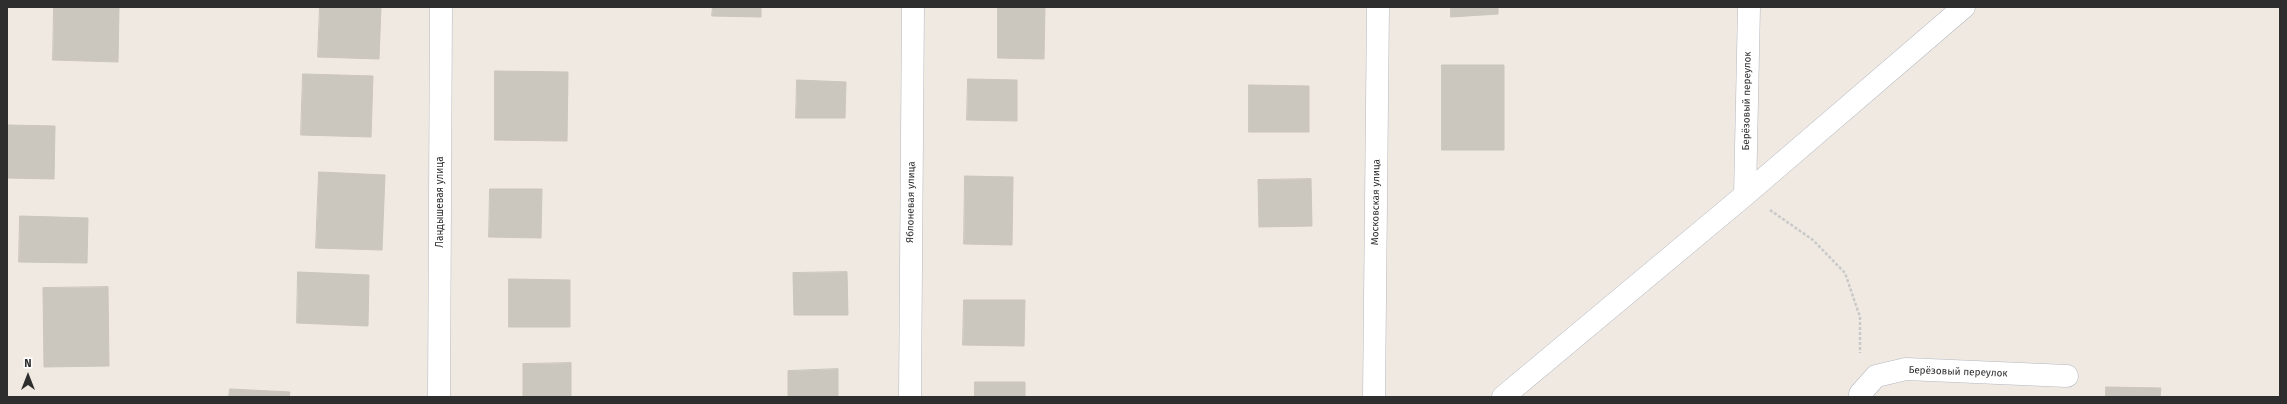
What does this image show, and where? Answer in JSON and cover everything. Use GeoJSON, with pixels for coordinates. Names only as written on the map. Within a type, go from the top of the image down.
{"type":"FeatureCollection","features":[{"type":"Feature","properties":{"kind":"street","name":"Ландышевая улица"},"geometry":{"type":"LineString","coordinates":[[439,397],[441,7]]}},
{"type":"Feature","properties":{"kind":"street","name":"Яблоневая улица"},"geometry":{"type":"LineString","coordinates":[[910,397],[913,7]]}},
{"type":"Feature","properties":{"kind":"street","name":"Московская улица"},"geometry":{"type":"LineString","coordinates":[[1374,397],[1378,7]]}},
{"type":"Feature","properties":{"kind":"street","name":"Берёзовый переулок"},"geometry":{"type":"LineString","coordinates":[[1745,195],[1749,7]]}},
{"type":"Feature","properties":{"kind":"street"},"geometry":{"type":"LineString","coordinates":[[1503,397],[1745,195],[1964,7]]}},
{"type":"Feature","properties":{"kind":"street","name":"Берёзовый переулок"},"geometry":{"type":"LineString","coordinates":[[1860,395],[1876,376],[1906,370],[2067,376]]}},
{"type":"Feature","properties":{"kind":"path"},"geometry":{"type":"LineString","coordinates":[[1745,195],[1784,218],[1813,240],[1844,273],[1860,317],[1860,395]]}},
{"type":"Feature","properties":{"kind":"building"},"geometry":{"type":"Polygon","coordinates":[[[54,7],[119,7],[118,62],[53,60],[54,7]]]}},
{"type":"Feature","properties":{"kind":"building"},"geometry":{"type":"Polygon","coordinates":[[[320,7],[381,7],[379,59],[318,57],[320,7]]]}},
{"type":"Feature","properties":{"kind":"building"},"geometry":{"type":"Polygon","coordinates":[[[713,7],[761,7],[761,17],[712,16],[713,7]]]}},
{"type":"Feature","properties":{"kind":"building"},"geometry":{"type":"Polygon","coordinates":[[[998,7],[1045,7],[1044,59],[998,58],[998,7]]]}},
{"type":"Feature","properties":{"kind":"building"},"geometry":{"type":"Polygon","coordinates":[[[1451,7],[1498,7],[1498,14],[1451,17],[1451,7]]]}},
{"type":"Feature","properties":{"kind":"building"},"geometry":{"type":"Polygon","coordinates":[[[1442,65],[1504,65],[1504,150],[1442,150],[1442,65]]]}},
{"type":"Feature","properties":{"kind":"building"},"geometry":{"type":"Polygon","coordinates":[[[495,71],[568,72],[567,141],[495,140],[495,71]]]}},
{"type":"Feature","properties":{"kind":"building"},"geometry":{"type":"Polygon","coordinates":[[[303,74],[373,76],[371,137],[301,135],[303,74]]]}},
{"type":"Feature","properties":{"kind":"building"},"geometry":{"type":"Polygon","coordinates":[[[968,79],[1017,80],[1017,121],[967,120],[968,79]]]}},
{"type":"Feature","properties":{"kind":"building"},"geometry":{"type":"Polygon","coordinates":[[[797,80],[846,82],[845,118],[796,118],[797,80]]]}},
{"type":"Feature","properties":{"kind":"building"},"geometry":{"type":"Polygon","coordinates":[[[1249,85],[1309,86],[1309,132],[1249,132],[1249,85]]]}},
{"type":"Feature","properties":{"kind":"building"},"geometry":{"type":"Polygon","coordinates":[[[7,125],[55,126],[54,179],[7,178],[7,125]]]}},
{"type":"Feature","properties":{"kind":"building"},"geometry":{"type":"Polygon","coordinates":[[[319,172],[385,175],[382,250],[316,248],[319,172]]]}},
{"type":"Feature","properties":{"kind":"building"},"geometry":{"type":"Polygon","coordinates":[[[965,176],[1013,177],[1012,245],[964,244],[965,176]]]}},
{"type":"Feature","properties":{"kind":"building"},"geometry":{"type":"Polygon","coordinates":[[[1311,179],[1312,226],[1259,227],[1258,180],[1311,179]]]}},
{"type":"Feature","properties":{"kind":"building"},"geometry":{"type":"Polygon","coordinates":[[[490,189],[542,189],[541,238],[489,237],[490,189]]]}},
{"type":"Feature","properties":{"kind":"building"},"geometry":{"type":"Polygon","coordinates":[[[20,216],[88,218],[87,263],[19,262],[20,216]]]}},
{"type":"Feature","properties":{"kind":"building"},"geometry":{"type":"Polygon","coordinates":[[[298,272],[369,275],[368,326],[297,323],[298,272]]]}},
{"type":"Feature","properties":{"kind":"building"},"geometry":{"type":"Polygon","coordinates":[[[847,272],[848,315],[794,315],[793,273],[847,272]]]}},
{"type":"Feature","properties":{"kind":"building"},"geometry":{"type":"Polygon","coordinates":[[[509,279],[570,280],[570,327],[509,327],[509,279]]]}},
{"type":"Feature","properties":{"kind":"building"},"geometry":{"type":"Polygon","coordinates":[[[108,287],[109,366],[44,367],[43,288],[108,287]]]}},
{"type":"Feature","properties":{"kind":"building"},"geometry":{"type":"Polygon","coordinates":[[[964,300],[1025,300],[1024,346],[963,345],[964,300]]]}},
{"type":"Feature","properties":{"kind":"building"},"geometry":{"type":"Polygon","coordinates":[[[571,363],[571,397],[523,397],[523,364],[571,363]]]}},
{"type":"Feature","properties":{"kind":"building"},"geometry":{"type":"Polygon","coordinates":[[[838,369],[838,397],[788,397],[788,371],[838,369]]]}},
{"type":"Feature","properties":{"kind":"building"},"geometry":{"type":"Polygon","coordinates":[[[975,382],[1025,382],[1025,397],[975,397],[975,382]]]}},
{"type":"Feature","properties":{"kind":"building"},"geometry":{"type":"Polygon","coordinates":[[[2106,387],[2161,388],[2160,397],[2106,397],[2106,387]]]}},
{"type":"Feature","properties":{"kind":"building"},"geometry":{"type":"Polygon","coordinates":[[[230,389],[290,392],[289,397],[229,397],[230,389]]]}}]}
